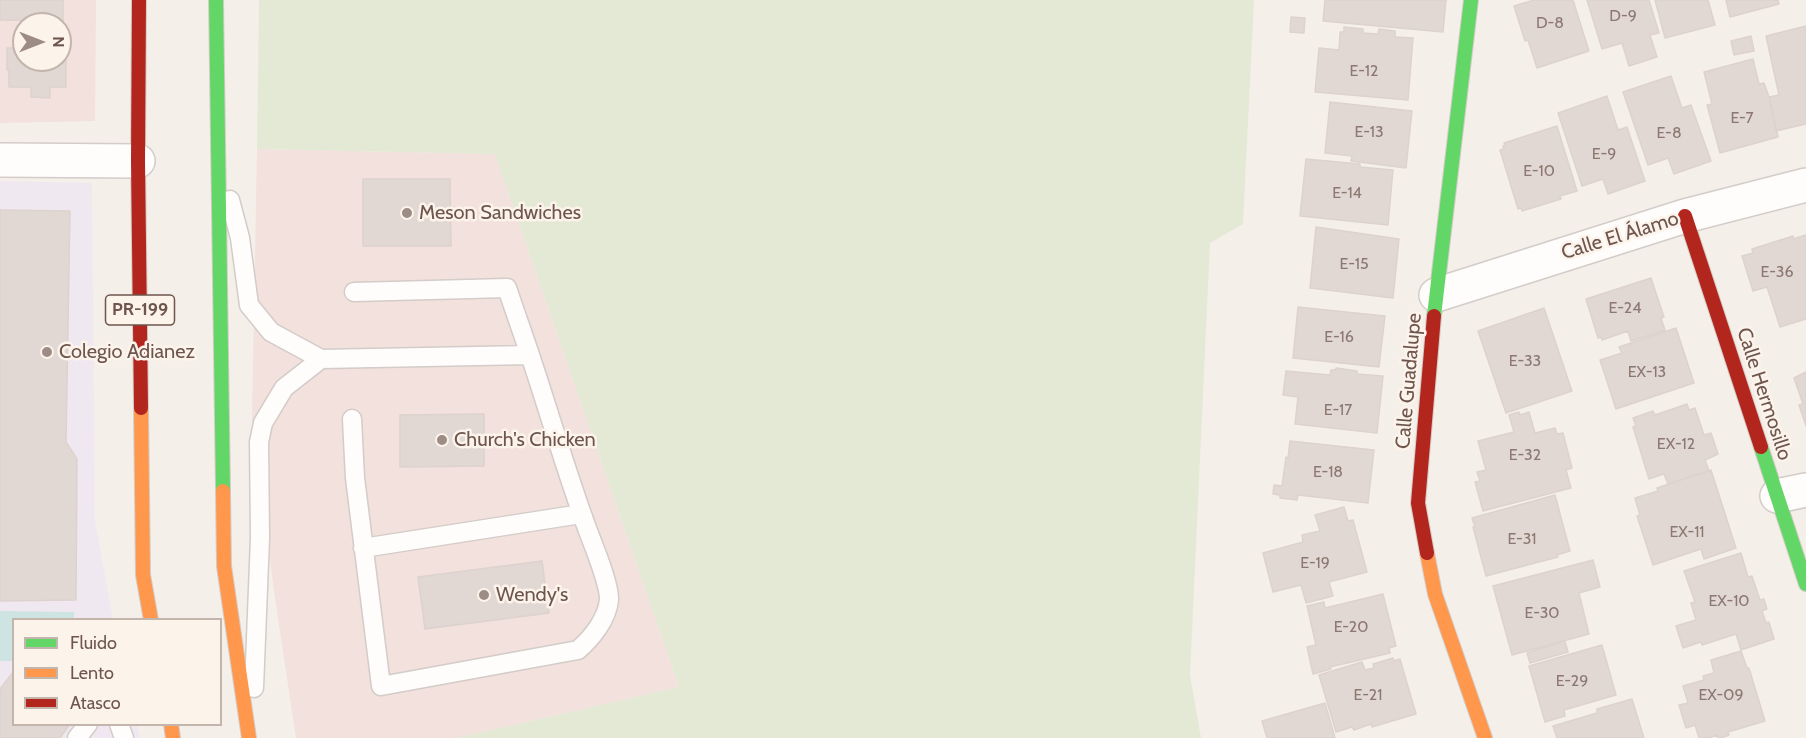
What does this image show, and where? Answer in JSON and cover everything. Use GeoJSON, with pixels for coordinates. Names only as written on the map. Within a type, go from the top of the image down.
{"type":"FeatureCollection","features":[{"type":"Feature","properties":{"kind":"main road","name":"PR-199"},"geometry":{"type":"LineString","coordinates":[[139,0],[138,161],[143,575],[151,618]]}},
{"type":"Feature","properties":{"kind":"main road"},"geometry":{"type":"LineString","coordinates":[[216,0],[224,566],[250,738]]}},
{"type":"Feature","properties":{"kind":"main road","name":"Calle Guadalupe"},"geometry":{"type":"LineString","coordinates":[[1471,0],[1436,294],[1418,503],[1435,594],[1485,738]]}},
{"type":"Feature","properties":{"kind":"main road","name":"Calle Hermosillo"},"geometry":{"type":"LineString","coordinates":[[1685,216],[1792,493],[1806,584]]}},
{"type":"Feature","properties":{"kind":"street"},"geometry":{"type":"LineString","coordinates":[[0,160],[138,161]]}},
{"type":"Feature","properties":{"kind":"street","name":"Calle El Álamo"},"geometry":{"type":"LineString","coordinates":[[1436,294],[1685,216],[1806,184]]}},
{"type":"Feature","properties":{"kind":"lane"},"geometry":{"type":"LineString","coordinates":[[219,160],[240,238],[249,305],[271,332],[321,359],[530,355]]}},
{"type":"Feature","properties":{"kind":"lane"},"geometry":{"type":"LineString","coordinates":[[352,419],[355,478],[381,686],[578,650],[587,642],[603,620],[609,601],[608,588],[581,514],[507,288],[354,292]]}},
{"type":"Feature","properties":{"kind":"lane"},"geometry":{"type":"LineString","coordinates":[[250,738],[260,538],[259,442],[264,423],[284,387],[321,359]]}},
{"type":"Feature","properties":{"kind":"lane"},"geometry":{"type":"LineString","coordinates":[[363,548],[581,514]]}},
{"type":"Feature","properties":{"kind":"lane"},"geometry":{"type":"LineString","coordinates":[[77,738],[86,726]]}},
{"type":"Feature","properties":{"kind":"shaded area"},"geometry":{"type":"Polygon","coordinates":[[[0,0],[96,0],[95,121],[0,123],[0,0]]]}},
{"type":"Feature","properties":{"kind":"shaded area"},"geometry":{"type":"Polygon","coordinates":[[[257,149],[495,154],[679,687],[457,738],[296,738],[252,421],[257,149]]]}},
{"type":"Feature","properties":{"kind":"shaded area","name":"Colegio Adianez"},"geometry":{"type":"Polygon","coordinates":[[[0,181],[92,183],[95,521],[113,618],[12,618],[12,726],[137,726],[140,738],[0,738],[0,181]]]}},
{"type":"Feature","properties":{"kind":"shaded area"},"geometry":{"type":"Polygon","coordinates":[[[0,611],[74,612],[74,618],[12,618],[12,661],[0,661],[0,611]]]}},
{"type":"Feature","properties":{"kind":"green space"},"geometry":{"type":"Polygon","coordinates":[[[259,0],[1254,0],[1243,224],[1210,243],[1190,675],[1201,738],[457,738],[679,687],[495,154],[257,149],[259,0]]]}},
{"type":"Feature","properties":{"kind":"building"},"geometry":{"type":"Polygon","coordinates":[[[0,0],[63,0],[63,12],[12,12],[12,20],[0,20],[0,0]]]}},
{"type":"Feature","properties":{"kind":"building"},"geometry":{"type":"Polygon","coordinates":[[[1325,0],[1446,0],[1443,32],[1323,21],[1325,0]]]}},
{"type":"Feature","properties":{"kind":"building"},"geometry":{"type":"Polygon","coordinates":[[[1534,0],[1573,0],[1589,51],[1537,68],[1528,40],[1525,41],[1514,6],[1534,0]]]}},
{"type":"Feature","properties":{"kind":"building"},"geometry":{"type":"Polygon","coordinates":[[[1587,0],[1649,0],[1659,33],[1650,35],[1657,57],[1629,66],[1622,43],[1602,49],[1587,0]]]}},
{"type":"Feature","properties":{"kind":"building"},"geometry":{"type":"Polygon","coordinates":[[[1655,0],[1708,0],[1715,25],[1665,38],[1655,0]]]}},
{"type":"Feature","properties":{"kind":"building"},"geometry":{"type":"Polygon","coordinates":[[[1726,0],[1778,0],[1779,4],[1730,17],[1726,0]]]}},
{"type":"Feature","properties":{"kind":"building"},"geometry":{"type":"Polygon","coordinates":[[[1291,17],[1305,18],[1304,33],[1290,32],[1291,17]]]}},
{"type":"Feature","properties":{"kind":"building"},"geometry":{"type":"Polygon","coordinates":[[[1806,26],[1806,124],[1776,131],[1769,97],[1779,95],[1766,36],[1806,26]]]}},
{"type":"Feature","properties":{"kind":"building"},"geometry":{"type":"Polygon","coordinates":[[[1344,27],[1363,29],[1363,33],[1378,34],[1379,29],[1395,31],[1395,37],[1413,38],[1408,100],[1315,92],[1319,48],[1339,50],[1340,32],[1344,32],[1344,27]]]}},
{"type":"Feature","properties":{"kind":"building"},"geometry":{"type":"Polygon","coordinates":[[[1751,36],[1754,51],[1734,55],[1731,41],[1751,36]]]}},
{"type":"Feature","properties":{"kind":"building"},"geometry":{"type":"Polygon","coordinates":[[[7,48],[12,48],[12,72],[66,72],[66,87],[50,87],[50,98],[31,97],[31,87],[9,87],[7,48]]]}},
{"type":"Feature","properties":{"kind":"building"},"geometry":{"type":"Polygon","coordinates":[[[1753,59],[1759,84],[1764,83],[1769,97],[1778,137],[1720,153],[1707,105],[1712,104],[1704,72],[1753,59]]]}},
{"type":"Feature","properties":{"kind":"building"},"geometry":{"type":"Polygon","coordinates":[[[1671,76],[1682,108],[1691,105],[1711,161],[1674,174],[1668,158],[1648,165],[1623,92],[1671,76]]]}},
{"type":"Feature","properties":{"kind":"building"},"geometry":{"type":"Polygon","coordinates":[[[1607,96],[1618,130],[1627,127],[1645,181],[1608,194],[1603,179],[1582,186],[1558,113],[1607,96]]]}},
{"type":"Feature","properties":{"kind":"building"},"geometry":{"type":"Polygon","coordinates":[[[1330,102],[1412,111],[1406,168],[1351,161],[1352,156],[1325,153],[1330,102]]]}},
{"type":"Feature","properties":{"kind":"building"},"geometry":{"type":"Polygon","coordinates":[[[1557,126],[1577,191],[1560,196],[1561,199],[1522,211],[1521,208],[1518,209],[1500,150],[1504,149],[1504,143],[1557,126]]]}},
{"type":"Feature","properties":{"kind":"building"},"geometry":{"type":"Polygon","coordinates":[[[1306,159],[1360,164],[1360,167],[1393,170],[1388,225],[1300,216],[1306,159]]]}},
{"type":"Feature","properties":{"kind":"building","name":"Meson Sandwiches"},"geometry":{"type":"Polygon","coordinates":[[[363,179],[450,179],[451,246],[363,246],[363,179]]]}},
{"type":"Feature","properties":{"kind":"building","name":"Colegio Adianez"},"geometry":{"type":"Polygon","coordinates":[[[0,210],[70,211],[66,442],[77,459],[76,600],[0,601],[0,210]]]}},
{"type":"Feature","properties":{"kind":"building"},"geometry":{"type":"Polygon","coordinates":[[[1316,227],[1399,239],[1393,298],[1310,288],[1316,227]]]}},
{"type":"Feature","properties":{"kind":"building"},"geometry":{"type":"Polygon","coordinates":[[[1806,235],[1806,319],[1780,327],[1767,287],[1753,291],[1742,256],[1753,253],[1752,249],[1793,236],[1793,239],[1806,235]]]}},
{"type":"Feature","properties":{"kind":"building"},"geometry":{"type":"Polygon","coordinates":[[[1651,278],[1664,317],[1661,318],[1665,330],[1631,341],[1628,331],[1602,340],[1601,337],[1598,338],[1586,299],[1651,278]]]}},
{"type":"Feature","properties":{"kind":"building"},"geometry":{"type":"Polygon","coordinates":[[[1298,307],[1385,316],[1379,367],[1293,358],[1298,307]]]}},
{"type":"Feature","properties":{"kind":"building"},"geometry":{"type":"Polygon","coordinates":[[[1544,308],[1572,391],[1506,413],[1478,331],[1544,308]]]}},
{"type":"Feature","properties":{"kind":"building"},"geometry":{"type":"Polygon","coordinates":[[[1676,328],[1694,383],[1616,409],[1600,360],[1622,353],[1619,347],[1676,328]]]}},
{"type":"Feature","properties":{"kind":"building"},"geometry":{"type":"Polygon","coordinates":[[[1336,368],[1357,371],[1357,374],[1383,376],[1377,433],[1295,424],[1298,397],[1283,395],[1286,371],[1330,375],[1331,370],[1336,368]]]}},
{"type":"Feature","properties":{"kind":"building"},"geometry":{"type":"Polygon","coordinates":[[[1806,372],[1806,426],[1799,405],[1803,404],[1794,378],[1806,372]]]}},
{"type":"Feature","properties":{"kind":"building"},"geometry":{"type":"Polygon","coordinates":[[[1687,404],[1689,410],[1695,408],[1704,435],[1711,433],[1718,454],[1705,460],[1709,471],[1668,484],[1664,474],[1649,479],[1633,427],[1636,426],[1633,418],[1653,411],[1655,415],[1687,404]]]}},
{"type":"Feature","properties":{"kind":"building"},"geometry":{"type":"Polygon","coordinates":[[[1519,412],[1520,415],[1529,412],[1535,433],[1555,428],[1557,434],[1563,433],[1572,468],[1566,470],[1571,488],[1483,511],[1475,482],[1480,481],[1477,472],[1486,470],[1478,441],[1514,432],[1509,415],[1519,412]]]}},
{"type":"Feature","properties":{"kind":"building","name":"Church's Chicken"},"geometry":{"type":"Polygon","coordinates":[[[484,414],[484,466],[400,467],[400,415],[484,414]]]}},
{"type":"Feature","properties":{"kind":"building"},"geometry":{"type":"Polygon","coordinates":[[[1290,441],[1374,450],[1368,503],[1298,495],[1297,500],[1280,498],[1280,495],[1273,494],[1274,485],[1282,486],[1290,441]]]}},
{"type":"Feature","properties":{"kind":"building"},"geometry":{"type":"Polygon","coordinates":[[[1711,470],[1736,548],[1704,559],[1701,549],[1653,565],[1637,516],[1640,515],[1635,498],[1711,470]]]}},
{"type":"Feature","properties":{"kind":"building"},"geometry":{"type":"Polygon","coordinates":[[[1555,495],[1570,551],[1557,555],[1558,557],[1486,576],[1472,518],[1555,495]]]}},
{"type":"Feature","properties":{"kind":"building"},"geometry":{"type":"Polygon","coordinates":[[[1344,507],[1348,521],[1353,520],[1367,572],[1329,582],[1333,596],[1306,603],[1301,585],[1273,592],[1263,553],[1303,542],[1302,535],[1320,531],[1315,515],[1344,507]]]}},
{"type":"Feature","properties":{"kind":"building"},"geometry":{"type":"Polygon","coordinates":[[[1741,553],[1748,577],[1752,576],[1760,600],[1764,599],[1767,609],[1762,611],[1766,623],[1769,622],[1774,639],[1741,650],[1736,634],[1702,645],[1701,642],[1683,648],[1676,626],[1696,620],[1691,603],[1695,602],[1684,571],[1741,553]]]}},
{"type":"Feature","properties":{"kind":"building"},"geometry":{"type":"Polygon","coordinates":[[[1593,560],[1600,587],[1579,593],[1589,634],[1512,655],[1493,586],[1593,560]]]}},
{"type":"Feature","properties":{"kind":"building","name":"Wendy's"},"geometry":{"type":"Polygon","coordinates":[[[542,561],[549,613],[425,629],[418,577],[542,561]]]}},
{"type":"Feature","properties":{"kind":"building"},"geometry":{"type":"Polygon","coordinates":[[[1383,594],[1396,646],[1389,648],[1390,653],[1330,667],[1331,669],[1313,674],[1307,647],[1316,645],[1307,606],[1324,602],[1325,608],[1383,594]]]}},
{"type":"Feature","properties":{"kind":"building"},"geometry":{"type":"Polygon","coordinates":[[[1565,641],[1568,652],[1530,663],[1527,653],[1565,641]]]}},
{"type":"Feature","properties":{"kind":"building"},"geometry":{"type":"Polygon","coordinates":[[[1602,645],[1616,695],[1564,710],[1565,716],[1545,722],[1529,666],[1602,645]]]}},
{"type":"Feature","properties":{"kind":"building"},"geometry":{"type":"Polygon","coordinates":[[[1741,651],[1747,668],[1749,668],[1765,721],[1728,732],[1729,735],[1721,738],[1717,735],[1699,738],[1695,725],[1686,728],[1679,705],[1688,703],[1683,686],[1704,680],[1703,676],[1714,673],[1711,660],[1741,651]]]}},
{"type":"Feature","properties":{"kind":"building"},"geometry":{"type":"Polygon","coordinates":[[[1393,658],[1394,661],[1400,659],[1416,714],[1372,727],[1371,724],[1354,730],[1352,727],[1336,732],[1319,675],[1362,662],[1365,670],[1374,668],[1373,664],[1393,658]]]}},
{"type":"Feature","properties":{"kind":"building"},"geometry":{"type":"Polygon","coordinates":[[[12,674],[12,726],[69,726],[60,738],[0,738],[0,689],[12,674]]]}},
{"type":"Feature","properties":{"kind":"building"},"geometry":{"type":"Polygon","coordinates":[[[1632,699],[1644,738],[1557,738],[1553,726],[1597,713],[1597,709],[1632,699]]]}},
{"type":"Feature","properties":{"kind":"building"},"geometry":{"type":"Polygon","coordinates":[[[1325,703],[1335,738],[1267,738],[1262,721],[1325,703]]]}},
{"type":"Feature","properties":{"kind":"traffic: fast"},"geometry":{"type":"LineString","coordinates":[[216,0],[223,491]]}},
{"type":"Feature","properties":{"kind":"traffic: fast"},"geometry":{"type":"LineString","coordinates":[[1434,316],[1471,0]]}},
{"type":"Feature","properties":{"kind":"traffic: fast"},"geometry":{"type":"LineString","coordinates":[[1761,447],[1806,584]]}},
{"type":"Feature","properties":{"kind":"traffic: slow"},"geometry":{"type":"LineString","coordinates":[[141,408],[143,575],[151,618]]}},
{"type":"Feature","properties":{"kind":"traffic: slow"},"geometry":{"type":"LineString","coordinates":[[223,491],[224,566],[249,738]]}},
{"type":"Feature","properties":{"kind":"traffic: slow"},"geometry":{"type":"LineString","coordinates":[[1427,553],[1435,594],[1485,738]]}},
{"type":"Feature","properties":{"kind":"traffic: slow"},"geometry":{"type":"LineString","coordinates":[[171,726],[173,738]]}},
{"type":"Feature","properties":{"kind":"traffic: jam"},"geometry":{"type":"LineString","coordinates":[[139,0],[141,408]]}},
{"type":"Feature","properties":{"kind":"traffic: jam"},"geometry":{"type":"LineString","coordinates":[[1685,216],[1761,447]]}},
{"type":"Feature","properties":{"kind":"traffic: jam"},"geometry":{"type":"LineString","coordinates":[[1427,553],[1418,503],[1434,316]]}},
{"type":"Feature","properties":{"kind":"place","name":"Meson Sandwiches"},"geometry":{"type":"Point","coordinates":[407,213]}},
{"type":"Feature","properties":{"kind":"place","name":"Colegio Adianez"},"geometry":{"type":"Point","coordinates":[47,352]}},
{"type":"Feature","properties":{"kind":"place","name":"Church's Chicken"},"geometry":{"type":"Point","coordinates":[442,440]}},
{"type":"Feature","properties":{"kind":"place","name":"Wendy's"},"geometry":{"type":"Point","coordinates":[484,595]}}]}
